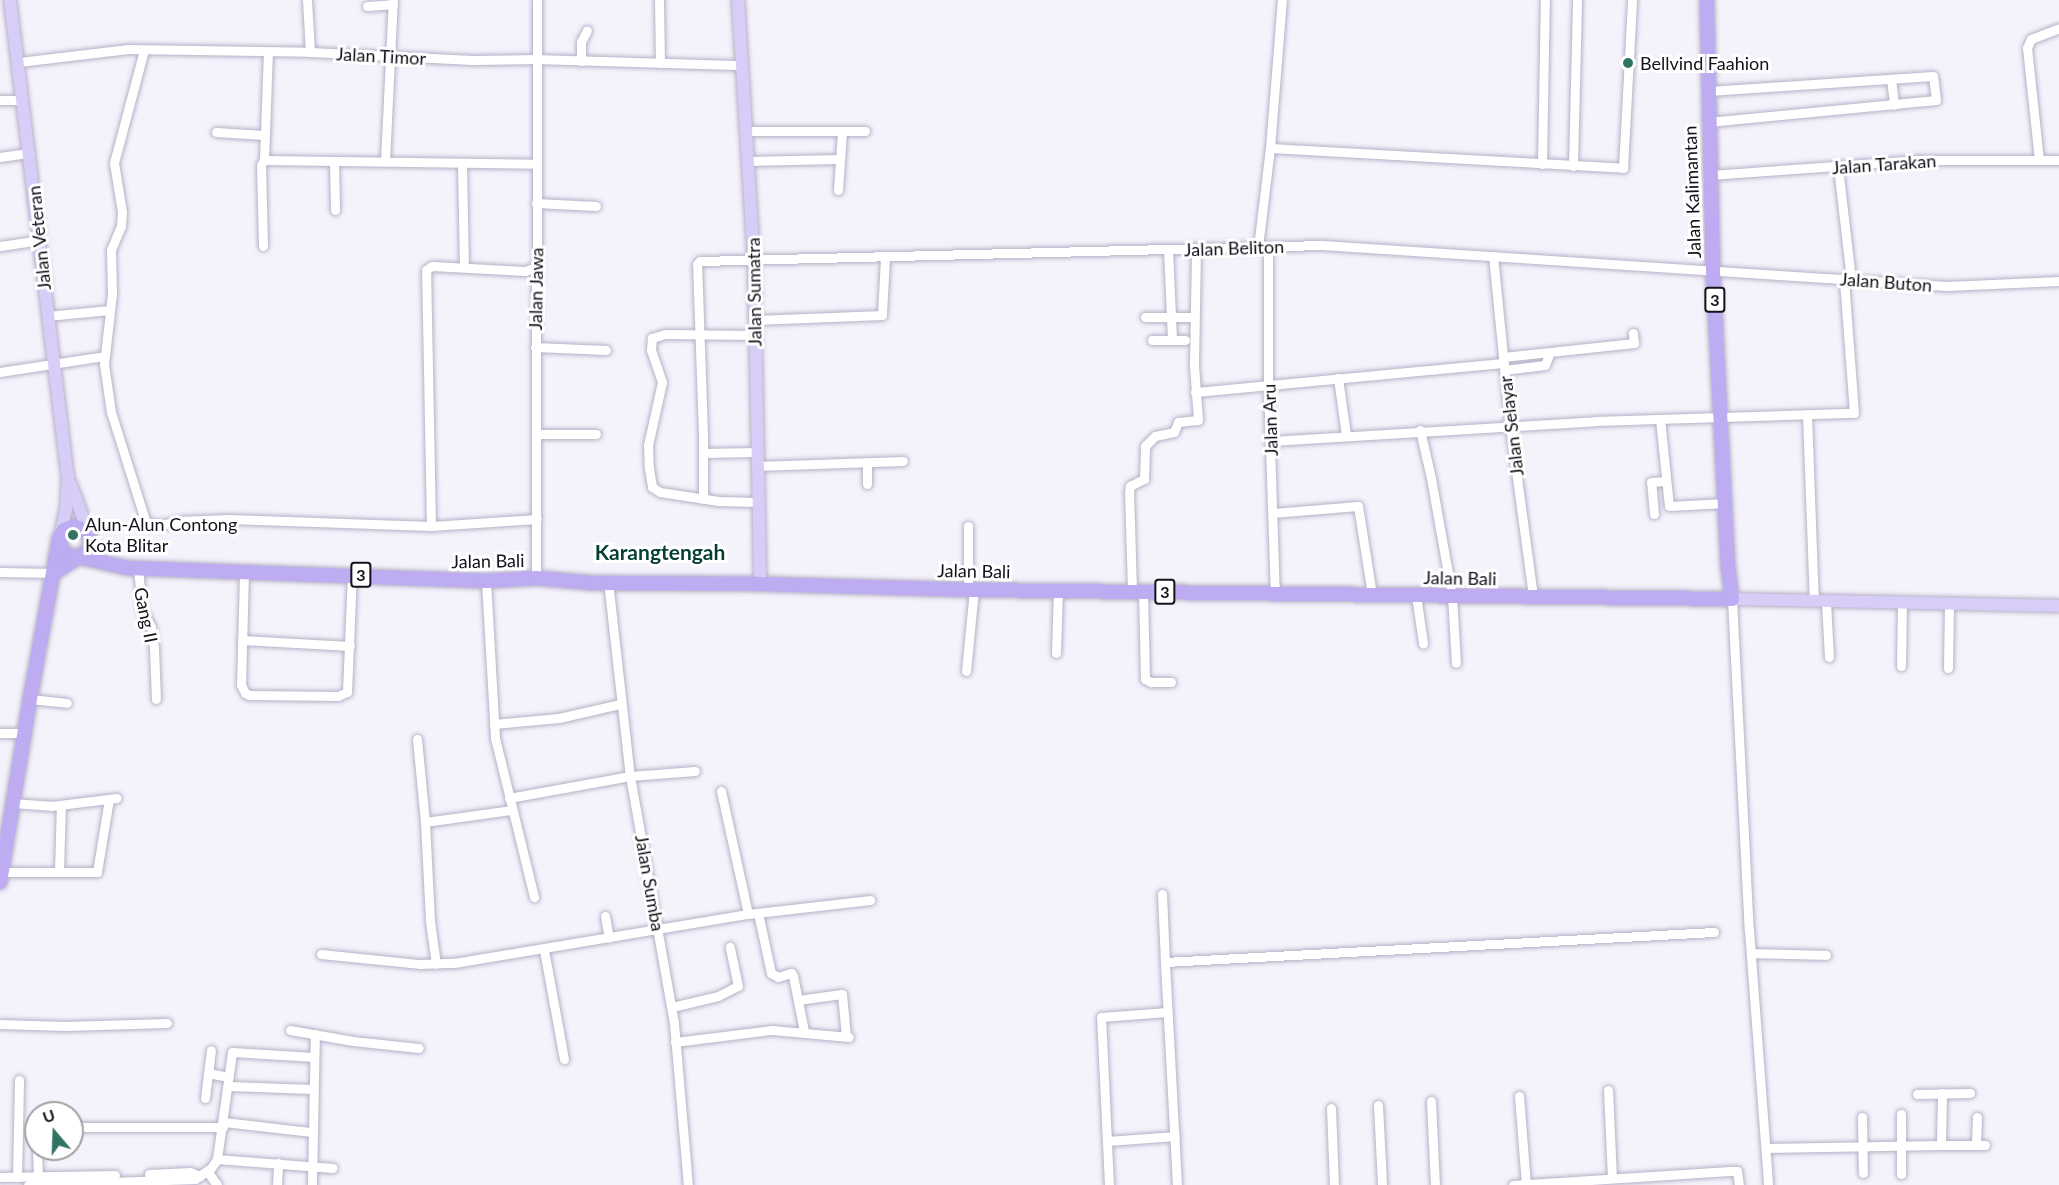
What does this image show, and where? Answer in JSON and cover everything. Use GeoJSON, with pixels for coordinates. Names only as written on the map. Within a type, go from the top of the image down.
{"type":"FeatureCollection","features":[{"type":"Feature","properties":{"kind":"highway","name":"Jalan Kalimantan"},"geometry":{"type":"LineString","coordinates":[[1707,0],[1713,270],[1728,568],[1732,599]]}},
{"type":"Feature","properties":{"kind":"highway","name":"3"},"geometry":{"type":"LineString","coordinates":[[74,526],[84,529],[103,553],[133,568],[70,557],[63,552],[59,539],[64,530],[74,526]]}},
{"type":"Feature","properties":{"kind":"highway"},"geometry":{"type":"LineString","coordinates":[[54,573],[90,547],[90,537]]}},
{"type":"Feature","properties":{"kind":"highway"},"geometry":{"type":"LineString","coordinates":[[0,879],[59,539]]}},
{"type":"Feature","properties":{"kind":"highway","name":"Jalan Bali"},"geometry":{"type":"LineString","coordinates":[[133,568],[486,581],[536,578],[600,582],[971,590],[1732,599]]}},
{"type":"Feature","properties":{"kind":"main road","name":"Jalan Veteran"},"geometry":{"type":"LineString","coordinates":[[10,0],[68,476],[65,520],[59,539]]}},
{"type":"Feature","properties":{"kind":"main road","name":"Jalan Sumatra"},"geometry":{"type":"LineString","coordinates":[[738,0],[748,131],[754,260],[760,584]]}},
{"type":"Feature","properties":{"kind":"main road","name":"Jalan Veteran"},"geometry":{"type":"LineString","coordinates":[[68,476],[90,537]]}},
{"type":"Feature","properties":{"kind":"main road","name":"Jalan Bali"},"geometry":{"type":"LineString","coordinates":[[1732,599],[2059,606]]}},
{"type":"Feature","properties":{"kind":"street"},"geometry":{"type":"LineString","coordinates":[[307,0],[310,52]]}},
{"type":"Feature","properties":{"kind":"street","name":"Jalan Jawa"},"geometry":{"type":"LineString","coordinates":[[536,578],[535,59],[537,0]]}},
{"type":"Feature","properties":{"kind":"street"},"geometry":{"type":"LineString","coordinates":[[659,0],[660,63]]}},
{"type":"Feature","properties":{"kind":"street"},"geometry":{"type":"LineString","coordinates":[[1258,247],[1270,148],[1282,0]]}},
{"type":"Feature","properties":{"kind":"street"},"geometry":{"type":"LineString","coordinates":[[1542,164],[1545,0]]}},
{"type":"Feature","properties":{"kind":"street"},"geometry":{"type":"LineString","coordinates":[[1573,166],[1576,0]]}},
{"type":"Feature","properties":{"kind":"street"},"geometry":{"type":"LineString","coordinates":[[1270,148],[1620,170],[1624,166],[1632,0]]}},
{"type":"Feature","properties":{"kind":"street"},"geometry":{"type":"LineString","coordinates":[[367,6],[393,2],[385,161]]}},
{"type":"Feature","properties":{"kind":"street"},"geometry":{"type":"LineString","coordinates":[[2039,160],[2027,48],[2031,39],[2059,28]]}},
{"type":"Feature","properties":{"kind":"street"},"geometry":{"type":"LineString","coordinates":[[581,61],[581,42],[587,30]]}},
{"type":"Feature","properties":{"kind":"street","name":"Jalan Timor"},"geometry":{"type":"LineString","coordinates":[[19,62],[128,49],[310,52],[473,60],[535,59],[743,65]]}},
{"type":"Feature","properties":{"kind":"street"},"geometry":{"type":"LineString","coordinates":[[143,50],[114,163],[122,212],[121,226],[111,249],[112,294],[107,310],[101,357],[111,412],[143,519],[149,525],[229,519],[431,526],[537,519]]}},
{"type":"Feature","properties":{"kind":"street"},"geometry":{"type":"LineString","coordinates":[[263,246],[261,165],[264,160],[268,52]]}},
{"type":"Feature","properties":{"kind":"street"},"geometry":{"type":"LineString","coordinates":[[1708,92],[1933,76],[1936,100],[1708,122]]}},
{"type":"Feature","properties":{"kind":"street"},"geometry":{"type":"LineString","coordinates":[[1891,79],[1894,105]]}},
{"type":"Feature","properties":{"kind":"street"},"geometry":{"type":"LineString","coordinates":[[0,100],[23,100]]}},
{"type":"Feature","properties":{"kind":"street"},"geometry":{"type":"LineString","coordinates":[[748,131],[865,130]]}},
{"type":"Feature","properties":{"kind":"street"},"geometry":{"type":"LineString","coordinates":[[838,190],[843,131]]}},
{"type":"Feature","properties":{"kind":"street"},"geometry":{"type":"LineString","coordinates":[[216,132],[264,135]]}},
{"type":"Feature","properties":{"kind":"street"},"geometry":{"type":"LineString","coordinates":[[0,157],[30,153]]}},
{"type":"Feature","properties":{"kind":"street"},"geometry":{"type":"LineString","coordinates":[[749,161],[840,159]]}},
{"type":"Feature","properties":{"kind":"street"},"geometry":{"type":"LineString","coordinates":[[264,160],[537,164]]}},
{"type":"Feature","properties":{"kind":"street","name":"Jalan Tarakan"},"geometry":{"type":"LineString","coordinates":[[1710,175],[1917,160],[2059,160]]}},
{"type":"Feature","properties":{"kind":"street"},"geometry":{"type":"LineString","coordinates":[[334,161],[335,210]]}},
{"type":"Feature","properties":{"kind":"street"},"geometry":{"type":"LineString","coordinates":[[462,164],[464,266]]}},
{"type":"Feature","properties":{"kind":"street"},"geometry":{"type":"LineString","coordinates":[[1271,441],[1420,430],[1855,412],[1848,280],[1838,167]]}},
{"type":"Feature","properties":{"kind":"street"},"geometry":{"type":"LineString","coordinates":[[536,203],[596,206]]}},
{"type":"Feature","properties":{"kind":"street"},"geometry":{"type":"LineString","coordinates":[[0,246],[40,240]]}},
{"type":"Feature","properties":{"kind":"street","name":"Jalan Beliton"},"geometry":{"type":"LineString","coordinates":[[699,334],[697,263],[1322,245],[1713,270]]}},
{"type":"Feature","properties":{"kind":"street","name":"Jalan Aru"},"geometry":{"type":"LineString","coordinates":[[1268,247],[1268,386],[1275,593]]}},
{"type":"Feature","properties":{"kind":"street"},"geometry":{"type":"LineString","coordinates":[[1171,682],[1148,682],[1145,679],[1130,486],[1144,479],[1145,446],[1149,441],[1155,436],[1170,435],[1178,422],[1198,420],[1195,392],[1196,249]]}},
{"type":"Feature","properties":{"kind":"street"},"geometry":{"type":"LineString","coordinates":[[1168,250],[1172,340]]}},
{"type":"Feature","properties":{"kind":"street","name":"Jalan Selayar"},"geometry":{"type":"LineString","coordinates":[[1492,256],[1510,426],[1533,597]]}},
{"type":"Feature","properties":{"kind":"street"},"geometry":{"type":"LineString","coordinates":[[755,320],[882,315],[885,257]]}},
{"type":"Feature","properties":{"kind":"street"},"geometry":{"type":"LineString","coordinates":[[431,526],[426,270],[430,266],[525,271],[536,267]]}},
{"type":"Feature","properties":{"kind":"street","name":"Jalan Buton"},"geometry":{"type":"LineString","coordinates":[[1713,270],[1947,286],[2059,281]]}},
{"type":"Feature","properties":{"kind":"street"},"geometry":{"type":"LineString","coordinates":[[47,316],[107,310]]}},
{"type":"Feature","properties":{"kind":"street"},"geometry":{"type":"LineString","coordinates":[[1145,317],[1192,317]]}},
{"type":"Feature","properties":{"kind":"street"},"geometry":{"type":"LineString","coordinates":[[1195,392],[1504,363],[1634,343],[1633,333]]}},
{"type":"Feature","properties":{"kind":"street"},"geometry":{"type":"LineString","coordinates":[[699,334],[703,499]]}},
{"type":"Feature","properties":{"kind":"street"},"geometry":{"type":"LineString","coordinates":[[755,335],[657,335],[652,338],[651,350],[662,382],[648,445],[649,468],[654,490],[703,499],[759,502]]}},
{"type":"Feature","properties":{"kind":"street"},"geometry":{"type":"LineString","coordinates":[[1152,340],[1185,340]]}},
{"type":"Feature","properties":{"kind":"street"},"geometry":{"type":"LineString","coordinates":[[535,347],[606,350]]}},
{"type":"Feature","properties":{"kind":"street"},"geometry":{"type":"LineString","coordinates":[[0,372],[101,357]]}},
{"type":"Feature","properties":{"kind":"street"},"geometry":{"type":"LineString","coordinates":[[1504,363],[1545,365],[1548,357]]}},
{"type":"Feature","properties":{"kind":"street"},"geometry":{"type":"LineString","coordinates":[[1338,378],[1346,435]]}},
{"type":"Feature","properties":{"kind":"street"},"geometry":{"type":"LineString","coordinates":[[1807,414],[1820,602],[1829,657]]}},
{"type":"Feature","properties":{"kind":"street"},"geometry":{"type":"LineString","coordinates":[[1660,419],[1669,506],[1725,503]]}},
{"type":"Feature","properties":{"kind":"street"},"geometry":{"type":"LineString","coordinates":[[1420,430],[1452,596],[1456,663]]}},
{"type":"Feature","properties":{"kind":"street"},"geometry":{"type":"LineString","coordinates":[[536,434],[596,434]]}},
{"type":"Feature","properties":{"kind":"street"},"geometry":{"type":"LineString","coordinates":[[703,453],[756,452]]}},
{"type":"Feature","properties":{"kind":"street"},"geometry":{"type":"LineString","coordinates":[[757,466],[903,461]]}},
{"type":"Feature","properties":{"kind":"street"},"geometry":{"type":"LineString","coordinates":[[867,464],[867,484]]}},
{"type":"Feature","properties":{"kind":"street"},"geometry":{"type":"LineString","coordinates":[[1654,514],[1651,482],[1666,482]]}},
{"type":"Feature","properties":{"kind":"street"},"geometry":{"type":"LineString","coordinates":[[1273,513],[1356,504],[1360,509],[1372,594]]}},
{"type":"Feature","properties":{"kind":"street"},"geometry":{"type":"LineString","coordinates":[[966,671],[971,590],[968,526]]}},
{"type":"Feature","properties":{"kind":"street","name":"Gang II"},"geometry":{"type":"LineString","coordinates":[[133,568],[142,610],[151,627],[156,699]]}},
{"type":"Feature","properties":{"kind":"street"},"geometry":{"type":"LineString","coordinates":[[0,572],[54,573]]}},
{"type":"Feature","properties":{"kind":"street"},"geometry":{"type":"LineString","coordinates":[[244,573],[241,685],[244,693],[249,695],[344,695],[349,687],[352,575]]}},
{"type":"Feature","properties":{"kind":"street"},"geometry":{"type":"LineString","coordinates":[[486,581],[494,724],[509,798],[534,897]]}},
{"type":"Feature","properties":{"kind":"street","name":"Jalan Sumba"},"geometry":{"type":"LineString","coordinates":[[600,582],[630,776],[672,1008],[688,1185]]}},
{"type":"Feature","properties":{"kind":"street"},"geometry":{"type":"LineString","coordinates":[[1056,653],[1058,590]]}},
{"type":"Feature","properties":{"kind":"street"},"geometry":{"type":"LineString","coordinates":[[1416,595],[1423,643]]}},
{"type":"Feature","properties":{"kind":"street"},"geometry":{"type":"LineString","coordinates":[[1732,599],[1768,1185]]}},
{"type":"Feature","properties":{"kind":"street"},"geometry":{"type":"LineString","coordinates":[[1901,666],[1902,603]]}},
{"type":"Feature","properties":{"kind":"street"},"geometry":{"type":"LineString","coordinates":[[1948,668],[1949,605]]}},
{"type":"Feature","properties":{"kind":"street"},"geometry":{"type":"LineString","coordinates":[[1454,640],[1465,638]]}},
{"type":"Feature","properties":{"kind":"street"},"geometry":{"type":"LineString","coordinates":[[242,640],[350,646]]}},
{"type":"Feature","properties":{"kind":"street"},"geometry":{"type":"LineString","coordinates":[[30,699],[67,703]]}},
{"type":"Feature","properties":{"kind":"street"},"geometry":{"type":"LineString","coordinates":[[494,724],[559,718],[620,704]]}},
{"type":"Feature","properties":{"kind":"street"},"geometry":{"type":"LineString","coordinates":[[0,733],[24,733]]}},
{"type":"Feature","properties":{"kind":"street"},"geometry":{"type":"LineString","coordinates":[[417,739],[425,822],[430,921],[436,964]]}},
{"type":"Feature","properties":{"kind":"street"},"geometry":{"type":"LineString","coordinates":[[509,798],[616,778],[695,771]]}},
{"type":"Feature","properties":{"kind":"street"},"geometry":{"type":"LineString","coordinates":[[722,791],[771,973],[778,977],[790,974],[804,1031]]}},
{"type":"Feature","properties":{"kind":"street"},"geometry":{"type":"LineString","coordinates":[[0,879],[59,871],[97,872],[113,799],[62,805],[12,803]]}},
{"type":"Feature","properties":{"kind":"street"},"geometry":{"type":"LineString","coordinates":[[59,871],[62,805]]}},
{"type":"Feature","properties":{"kind":"street"},"geometry":{"type":"LineString","coordinates":[[425,822],[512,810]]}},
{"type":"Feature","properties":{"kind":"street"},"geometry":{"type":"LineString","coordinates":[[1162,894],[1177,1185]]}},
{"type":"Feature","properties":{"kind":"street"},"geometry":{"type":"LineString","coordinates":[[321,954],[436,964],[544,950],[753,913],[870,900]]}},
{"type":"Feature","properties":{"kind":"street"},"geometry":{"type":"LineString","coordinates":[[605,916],[609,938]]}},
{"type":"Feature","properties":{"kind":"street"},"geometry":{"type":"LineString","coordinates":[[1165,962],[1714,932]]}},
{"type":"Feature","properties":{"kind":"street"},"geometry":{"type":"LineString","coordinates":[[672,1008],[718,996],[738,986],[730,947]]}},
{"type":"Feature","properties":{"kind":"street"},"geometry":{"type":"LineString","coordinates":[[544,950],[564,1059]]}},
{"type":"Feature","properties":{"kind":"street"},"geometry":{"type":"LineString","coordinates":[[1752,953],[1826,954]]}},
{"type":"Feature","properties":{"kind":"street"},"geometry":{"type":"LineString","coordinates":[[675,1042],[772,1030],[847,1036],[842,994],[798,1000]]}},
{"type":"Feature","properties":{"kind":"street"},"geometry":{"type":"LineString","coordinates":[[1109,1185],[1101,1017],[1167,1012]]}},
{"type":"Feature","properties":{"kind":"street"},"geometry":{"type":"LineString","coordinates":[[0,1024],[65,1026],[166,1023]]}},
{"type":"Feature","properties":{"kind":"street"},"geometry":{"type":"LineString","coordinates":[[290,1030],[419,1048]]}},
{"type":"Feature","properties":{"kind":"street"},"geometry":{"type":"LineString","coordinates":[[312,1185],[311,1132],[315,1034]]}},
{"type":"Feature","properties":{"kind":"street"},"geometry":{"type":"LineString","coordinates":[[205,1098],[211,1050]]}},
{"type":"Feature","properties":{"kind":"street"},"geometry":{"type":"LineString","coordinates":[[0,1177],[17,1177],[38,1182],[191,1179],[204,1174],[217,1159],[234,1051],[314,1057]]}},
{"type":"Feature","properties":{"kind":"street"},"geometry":{"type":"LineString","coordinates":[[208,1073],[229,1081],[312,1089]]}},
{"type":"Feature","properties":{"kind":"street"},"geometry":{"type":"LineString","coordinates":[[17,1177],[20,1080]]}},
{"type":"Feature","properties":{"kind":"street"},"geometry":{"type":"LineString","coordinates":[[1608,1090],[1612,1177]]}},
{"type":"Feature","properties":{"kind":"street"},"geometry":{"type":"LineString","coordinates":[[1941,1145],[1942,1093]]}},
{"type":"Feature","properties":{"kind":"street"},"geometry":{"type":"LineString","coordinates":[[1917,1094],[1970,1093]]}},
{"type":"Feature","properties":{"kind":"street"},"geometry":{"type":"LineString","coordinates":[[1519,1096],[1526,1184]]}},
{"type":"Feature","properties":{"kind":"street"},"geometry":{"type":"LineString","coordinates":[[1431,1101],[1435,1185]]}},
{"type":"Feature","properties":{"kind":"street"},"geometry":{"type":"LineString","coordinates":[[1378,1105],[1382,1185]]}},
{"type":"Feature","properties":{"kind":"street"},"geometry":{"type":"LineString","coordinates":[[1331,1108],[1334,1185]]}},
{"type":"Feature","properties":{"kind":"street"},"geometry":{"type":"LineString","coordinates":[[1901,1114],[1901,1174]]}},
{"type":"Feature","properties":{"kind":"street"},"geometry":{"type":"LineString","coordinates":[[1862,1117],[1863,1173]]}},
{"type":"Feature","properties":{"kind":"street"},"geometry":{"type":"LineString","coordinates":[[1766,1148],[1980,1145],[1977,1117]]}},
{"type":"Feature","properties":{"kind":"street"},"geometry":{"type":"LineString","coordinates":[[84,1127],[223,1125],[311,1132]]}},
{"type":"Feature","properties":{"kind":"street"},"geometry":{"type":"LineString","coordinates":[[1108,1141],[1175,1136]]}},
{"type":"Feature","properties":{"kind":"street"},"geometry":{"type":"LineString","coordinates":[[217,1159],[333,1168]]}},
{"type":"Feature","properties":{"kind":"street"},"geometry":{"type":"LineString","coordinates":[[37,1161],[38,1182]]}},
{"type":"Feature","properties":{"kind":"street"},"geometry":{"type":"LineString","coordinates":[[278,1163],[278,1185]]}},
{"type":"Feature","properties":{"kind":"street"},"geometry":{"type":"LineString","coordinates":[[1513,1185],[1612,1177],[1737,1171],[1738,1185]]}},
{"type":"Feature","properties":{"kind":"street"},"geometry":{"type":"LineString","coordinates":[[204,1174],[217,1185]]}},
{"type":"Feature","properties":{"kind":"street"},"geometry":{"type":"LineString","coordinates":[[28,1185],[38,1182]]}},
{"type":"Feature","properties":{"kind":"place","name":"Bellvind Faahion"},"geometry":{"type":"Point","coordinates":[1628,63]}},
{"type":"Feature","properties":{"kind":"place","name":"Alun-Alun Contong Kota Blitar"},"geometry":{"type":"Point","coordinates":[73,535]}},
{"type":"Feature","properties":{"kind":"district","name":"Karangtengah"},"geometry":{"type":"Point","coordinates":[660,552]}}]}
